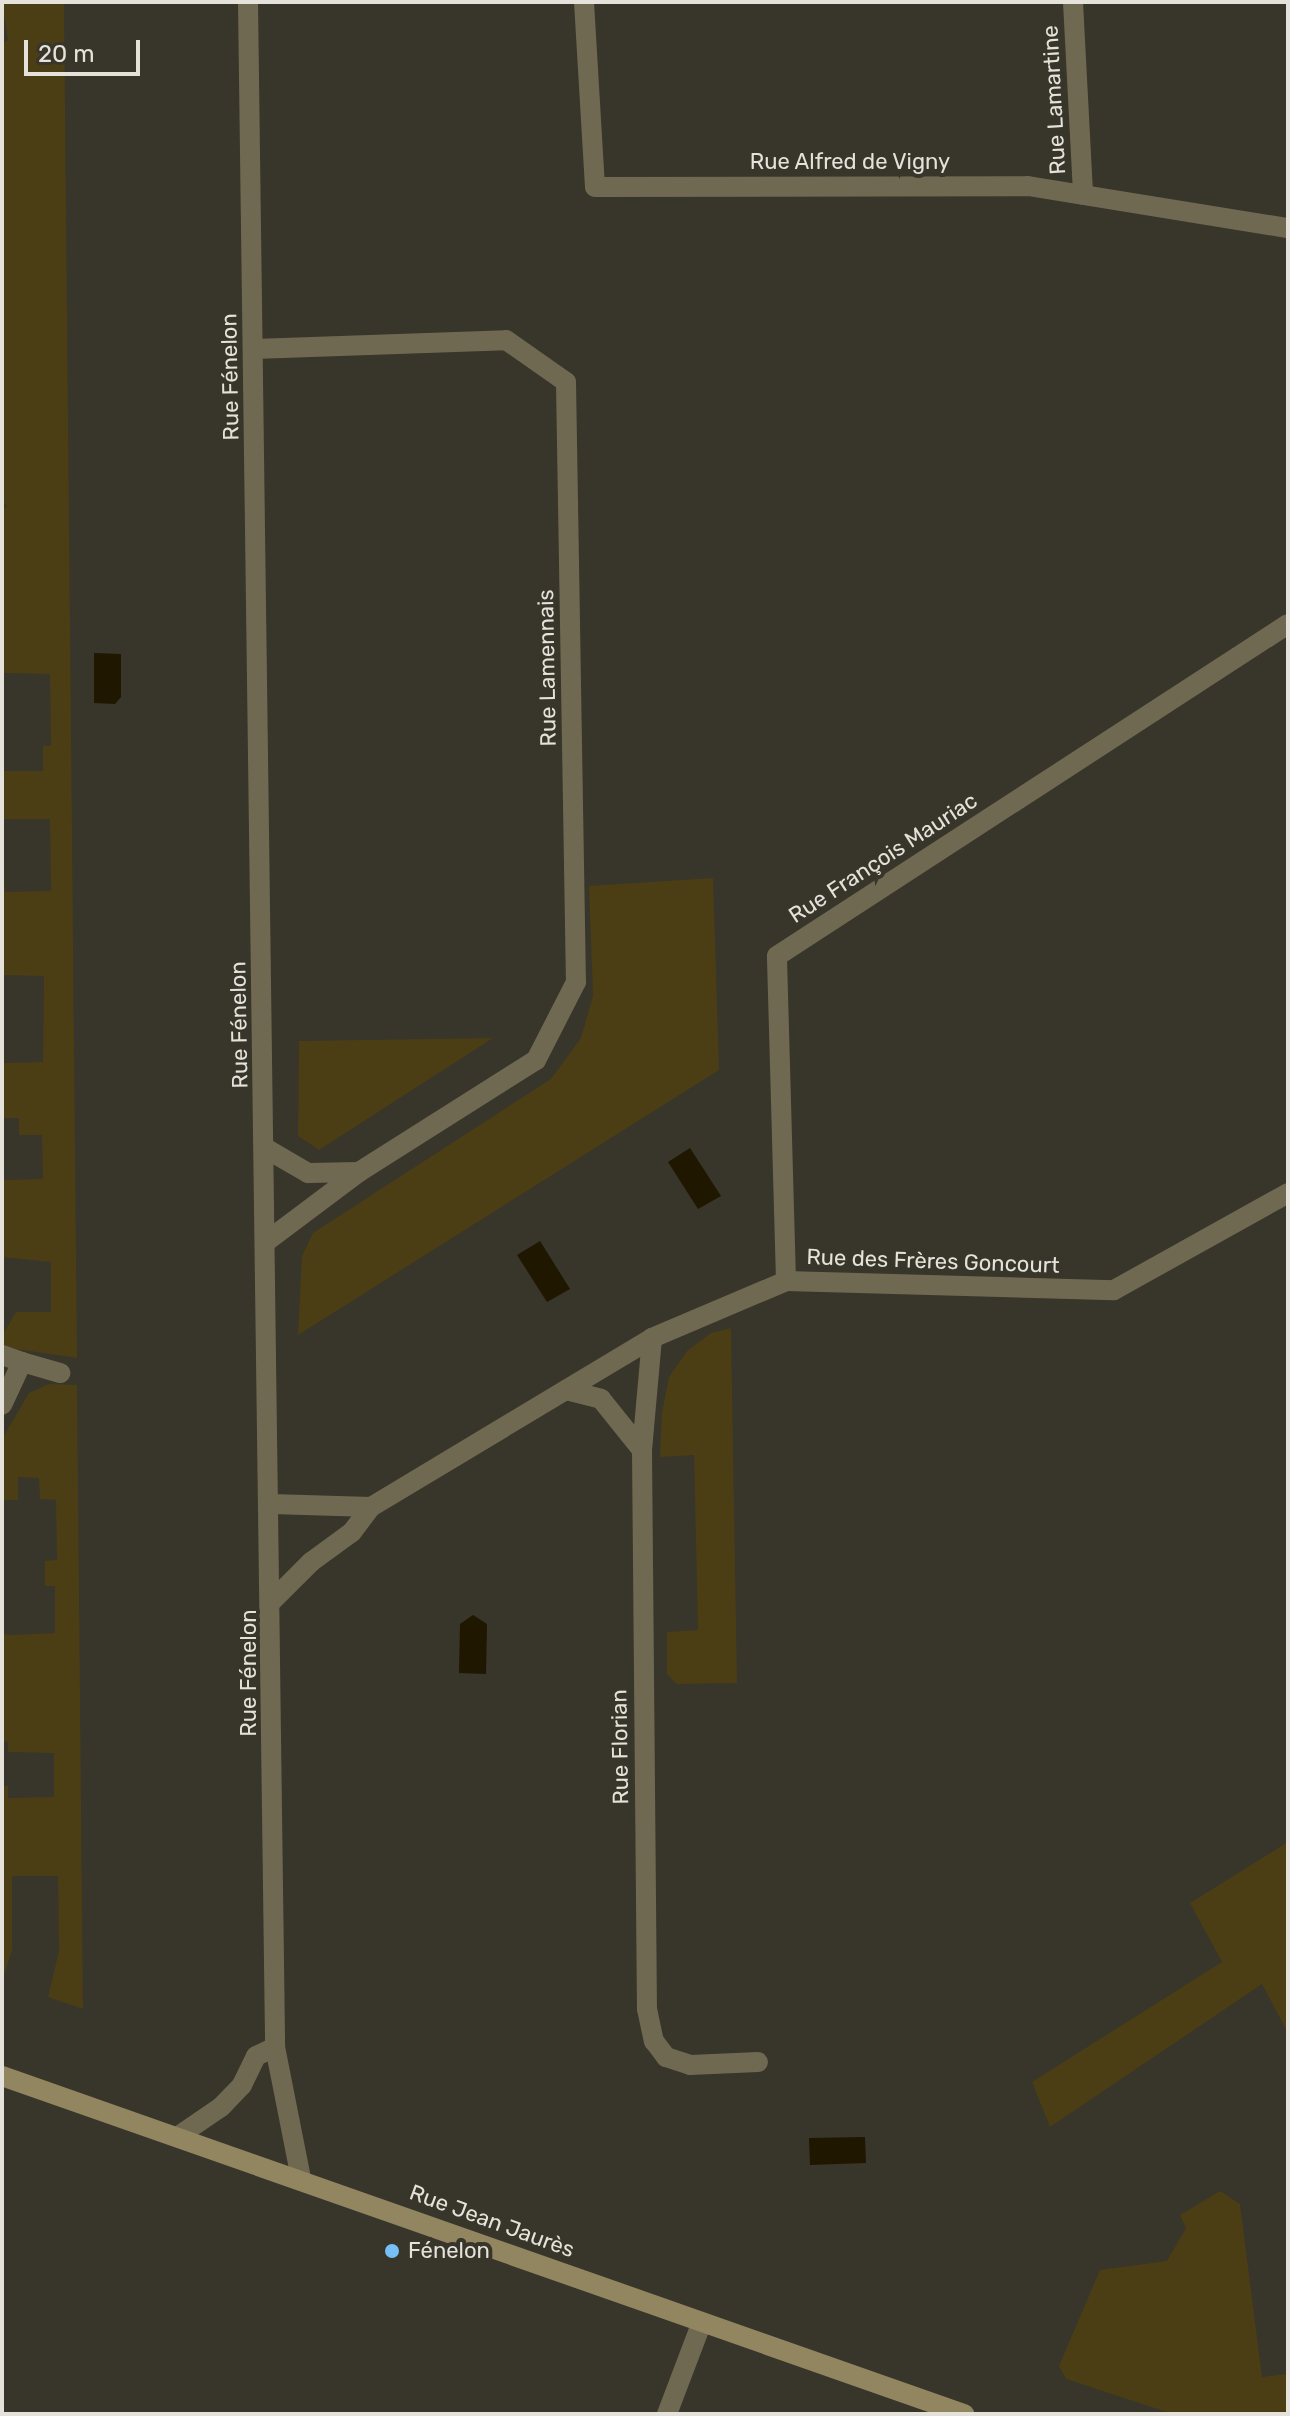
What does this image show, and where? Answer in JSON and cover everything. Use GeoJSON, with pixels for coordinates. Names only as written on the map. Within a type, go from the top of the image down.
{"type":"FeatureCollection","features":[{"type":"Feature","properties":{"kind":"main road","name":"Rue Jean Jaurès"},"geometry":{"type":"LineString","coordinates":[[2,2076],[180,2135],[964,2414]]}},
{"type":"Feature","properties":{"kind":"street","name":"Rue Fénelon"},"geometry":{"type":"LineString","coordinates":[[248,2],[271,1504],[275,2047],[301,2178]]}},
{"type":"Feature","properties":{"kind":"street","name":"Rue Alfred de Vigny"},"geometry":{"type":"LineString","coordinates":[[584,2],[595,187],[1028,186],[1288,228]]}},
{"type":"Feature","properties":{"kind":"street","name":"Rue Lamartine"},"geometry":{"type":"LineString","coordinates":[[1073,2],[1083,195]]}},
{"type":"Feature","properties":{"kind":"street","name":"Rue Lamennais"},"geometry":{"type":"LineString","coordinates":[[253,349],[506,340],[566,382],[576,982],[536,1060],[359,1172]]}},
{"type":"Feature","properties":{"kind":"street","name":"Rue François Mauriac"},"geometry":{"type":"LineString","coordinates":[[786,1281],[777,956],[1288,624]]}},
{"type":"Feature","properties":{"kind":"street"},"geometry":{"type":"LineString","coordinates":[[265,1148],[308,1173],[359,1172]]}},
{"type":"Feature","properties":{"kind":"street"},"geometry":{"type":"LineString","coordinates":[[267,1241],[359,1172]]}},
{"type":"Feature","properties":{"kind":"street","name":"Rue des Frères Goncourt"},"geometry":{"type":"LineString","coordinates":[[371,1507],[652,1338],[786,1281],[1114,1290],[1288,1193]]}},
{"type":"Feature","properties":{"kind":"street","name":"Rue Florian"},"geometry":{"type":"LineString","coordinates":[[652,1338],[642,1450],[647,2009],[654,2041],[666,2057],[690,2065],[758,2062]]}},
{"type":"Feature","properties":{"kind":"street"},"geometry":{"type":"LineString","coordinates":[[2,1405],[12,1358],[60,1373]]}},
{"type":"Feature","properties":{"kind":"street"},"geometry":{"type":"LineString","coordinates":[[566,1390],[601,1399],[642,1450]]}},
{"type":"Feature","properties":{"kind":"street"},"geometry":{"type":"LineString","coordinates":[[271,1504],[371,1507]]}},
{"type":"Feature","properties":{"kind":"street"},"geometry":{"type":"LineString","coordinates":[[272,1601],[311,1562],[352,1532],[371,1507]]}},
{"type":"Feature","properties":{"kind":"street"},"geometry":{"type":"LineString","coordinates":[[180,2135],[221,2107],[242,2085],[256,2056],[275,2047]]}},
{"type":"Feature","properties":{"kind":"street"},"geometry":{"type":"LineString","coordinates":[[667,2414],[702,2322]]}},
{"type":"Feature","properties":{"kind":"shaded area"},"geometry":{"type":"Polygon","coordinates":[[[2,2],[64,2],[77,1358],[2,1347],[2,1336],[16,1312],[51,1312],[51,1262],[2,1257],[2,1180],[43,1179],[42,1135],[19,1135],[19,1118],[2,1118],[2,1063],[43,1062],[44,976],[2,975],[2,843],[5,892],[51,891],[50,819],[2,819],[2,771],[43,771],[43,746],[51,746],[50,674],[2,673],[2,511],[7,506],[2,502],[2,86],[3,43],[8,40],[2,2]]]}},
{"type":"Feature","properties":{"kind":"shaded area"},"geometry":{"type":"Polygon","coordinates":[[[94,653],[121,654],[121,697],[115,704],[94,703],[94,653]]]}},
{"type":"Feature","properties":{"kind":"shaded area"},"geometry":{"type":"Polygon","coordinates":[[[713,878],[719,1070],[298,1335],[302,1256],[313,1233],[551,1079],[581,1038],[593,996],[589,886],[713,878]]]}},
{"type":"Feature","properties":{"kind":"shaded area"},"geometry":{"type":"Polygon","coordinates":[[[493,1038],[319,1150],[298,1136],[299,1041],[493,1038]]]}},
{"type":"Feature","properties":{"kind":"shaded area"},"geometry":{"type":"Polygon","coordinates":[[[690,1148],[721,1196],[698,1209],[668,1162],[690,1148]]]}},
{"type":"Feature","properties":{"kind":"shaded area"},"geometry":{"type":"Polygon","coordinates":[[[540,1241],[570,1289],[547,1302],[517,1255],[540,1241]]]}},
{"type":"Feature","properties":{"kind":"shaded area"},"geometry":{"type":"Polygon","coordinates":[[[731,1328],[737,1683],[677,1684],[667,1674],[667,1632],[698,1630],[694,1455],[660,1457],[662,1413],[669,1377],[687,1351],[711,1333],[731,1328]]]}},
{"type":"Feature","properties":{"kind":"shaded area"},"geometry":{"type":"Polygon","coordinates":[[[49,1384],[77,1385],[83,2009],[48,1997],[59,1951],[58,1876],[12,1876],[12,1950],[2,1981],[2,1786],[8,1786],[8,1798],[54,1797],[54,1753],[8,1752],[8,1742],[2,1741],[2,1562],[4,1634],[11,1635],[55,1633],[55,1586],[45,1586],[45,1561],[57,1560],[56,1500],[40,1499],[39,1478],[18,1477],[18,1500],[2,1500],[2,1439],[29,1393],[49,1384]]]}},
{"type":"Feature","properties":{"kind":"shaded area"},"geometry":{"type":"Polygon","coordinates":[[[473,1615],[487,1624],[486,1674],[459,1673],[460,1624],[473,1615]]]}},
{"type":"Feature","properties":{"kind":"shaded area"},"geometry":{"type":"Polygon","coordinates":[[[1288,1842],[1288,2033],[1262,1984],[1050,2127],[1032,2082],[1222,1962],[1190,1903],[1288,1842]]]}},
{"type":"Feature","properties":{"kind":"shaded area"},"geometry":{"type":"Polygon","coordinates":[[[865,2137],[866,2163],[810,2165],[809,2138],[865,2137]]]}},
{"type":"Feature","properties":{"kind":"shaded area"},"geometry":{"type":"Polygon","coordinates":[[[1220,2191],[1240,2204],[1262,2377],[1288,2374],[1288,2414],[1173,2414],[1066,2379],[1059,2366],[1100,2270],[1167,2261],[1186,2228],[1180,2215],[1220,2191]]]}},
{"type":"Feature","properties":{"kind":"place","name":"Fénelon"},"geometry":{"type":"Point","coordinates":[392,2251]}}]}
